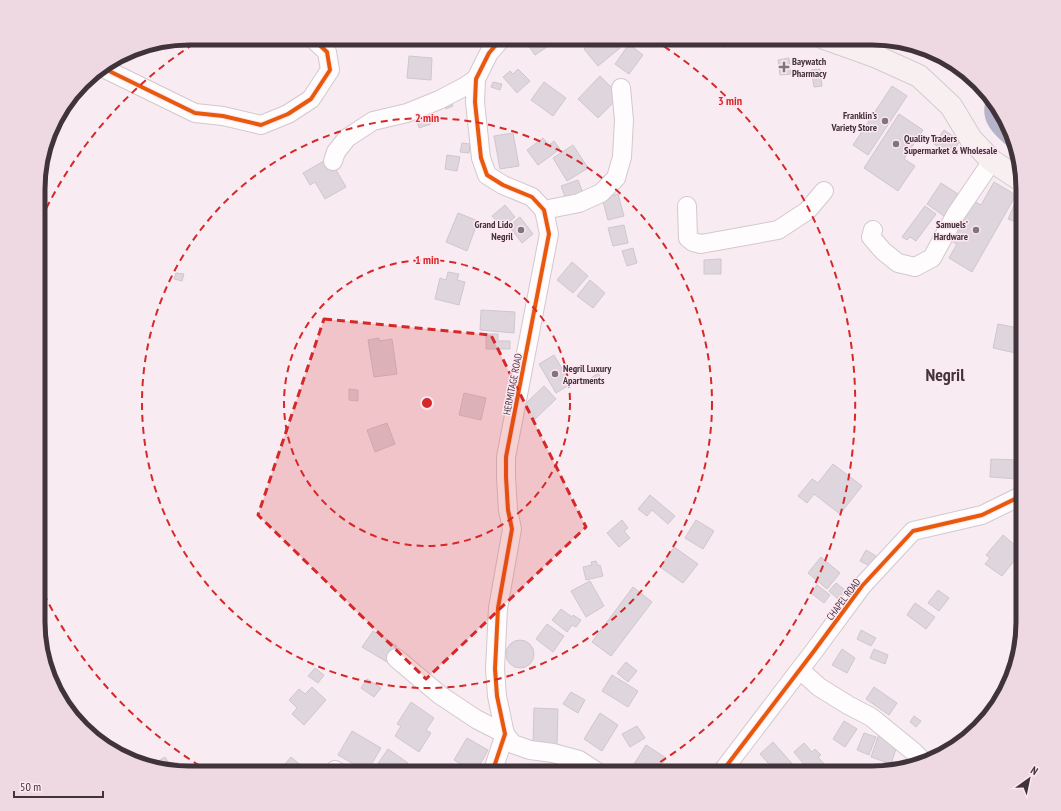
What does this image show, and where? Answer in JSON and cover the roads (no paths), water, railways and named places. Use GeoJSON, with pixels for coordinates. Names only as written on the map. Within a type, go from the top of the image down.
{"type":"FeatureCollection","features":[{"type":"Feature","properties":{"kind":"main road"},"geometry":{"type":"LineString","coordinates":[[844,45],[877,57],[919,76],[951,106],[971,139],[992,161],[1016,176]]}},
{"type":"Feature","properties":{"kind":"street"},"geometry":{"type":"LineString","coordinates":[[107,70],[195,113],[223,116],[261,125],[288,114],[311,98],[330,70],[327,52],[320,45]]}},
{"type":"Feature","properties":{"kind":"street"},"geometry":{"type":"LineString","coordinates":[[496,45],[489,53],[476,79],[476,102],[481,158],[487,174],[503,185],[532,197],[544,210],[579,203],[601,192],[616,178],[622,157],[624,120],[621,88]]}},
{"type":"Feature","properties":{"kind":"street"},"geometry":{"type":"LineString","coordinates":[[333,161],[336,152],[347,138],[373,121],[408,113],[433,103],[476,79]]}},
{"type":"Feature","properties":{"kind":"street"},"geometry":{"type":"LineString","coordinates":[[873,230],[871,236],[883,251],[898,263],[915,267],[932,258],[956,214],[992,161]]}},
{"type":"Feature","properties":{"kind":"street"},"geometry":{"type":"LineString","coordinates":[[687,206],[688,238],[693,242],[702,244],[778,230],[807,212],[824,191]]}},
{"type":"Feature","properties":{"kind":"street","name":"HERMITAGE ROAD"},"geometry":{"type":"LineString","coordinates":[[505,734],[497,696],[495,669],[498,608],[512,529],[508,510],[506,457],[549,234],[544,210]]}},
{"type":"Feature","properties":{"kind":"street","name":"CHAPEL ROAD"},"geometry":{"type":"LineString","coordinates":[[726,766],[862,586],[912,531],[982,515],[1016,498]]}},
{"type":"Feature","properties":{"kind":"street"},"geometry":{"type":"LineString","coordinates":[[396,658],[440,695],[476,719],[505,734],[513,744],[530,750],[553,753],[573,758],[588,766]]}},
{"type":"Feature","properties":{"kind":"street"},"geometry":{"type":"LineString","coordinates":[[800,670],[819,687],[871,717],[920,758]]}},
{"type":"Feature","properties":{"kind":"street"},"geometry":{"type":"LineString","coordinates":[[494,766],[505,734]]}},
{"type":"Feature","properties":{"kind":"place","name":"Baywatch Pharmacy"},"geometry":{"type":"Point","coordinates":[784,67]}},
{"type":"Feature","properties":{"kind":"place","name":"Franklin's Variety Store"},"geometry":{"type":"Point","coordinates":[885,121]}},
{"type":"Feature","properties":{"kind":"place","name":"Quality Traders Supermarket & Wholesale"},"geometry":{"type":"Point","coordinates":[896,144]}},
{"type":"Feature","properties":{"kind":"place","name":"Grand Lido Negril"},"geometry":{"type":"Point","coordinates":[521,230]}},
{"type":"Feature","properties":{"kind":"place","name":"Samuels' Hardware"},"geometry":{"type":"Point","coordinates":[976,230]}},
{"type":"Feature","properties":{"kind":"place","name":"Negril Luxury Apartments"},"geometry":{"type":"Point","coordinates":[555,374]}},
{"type":"Feature","properties":{"kind":"district","name":"Negril"},"geometry":{"type":"Point","coordinates":[945,375]}}]}
